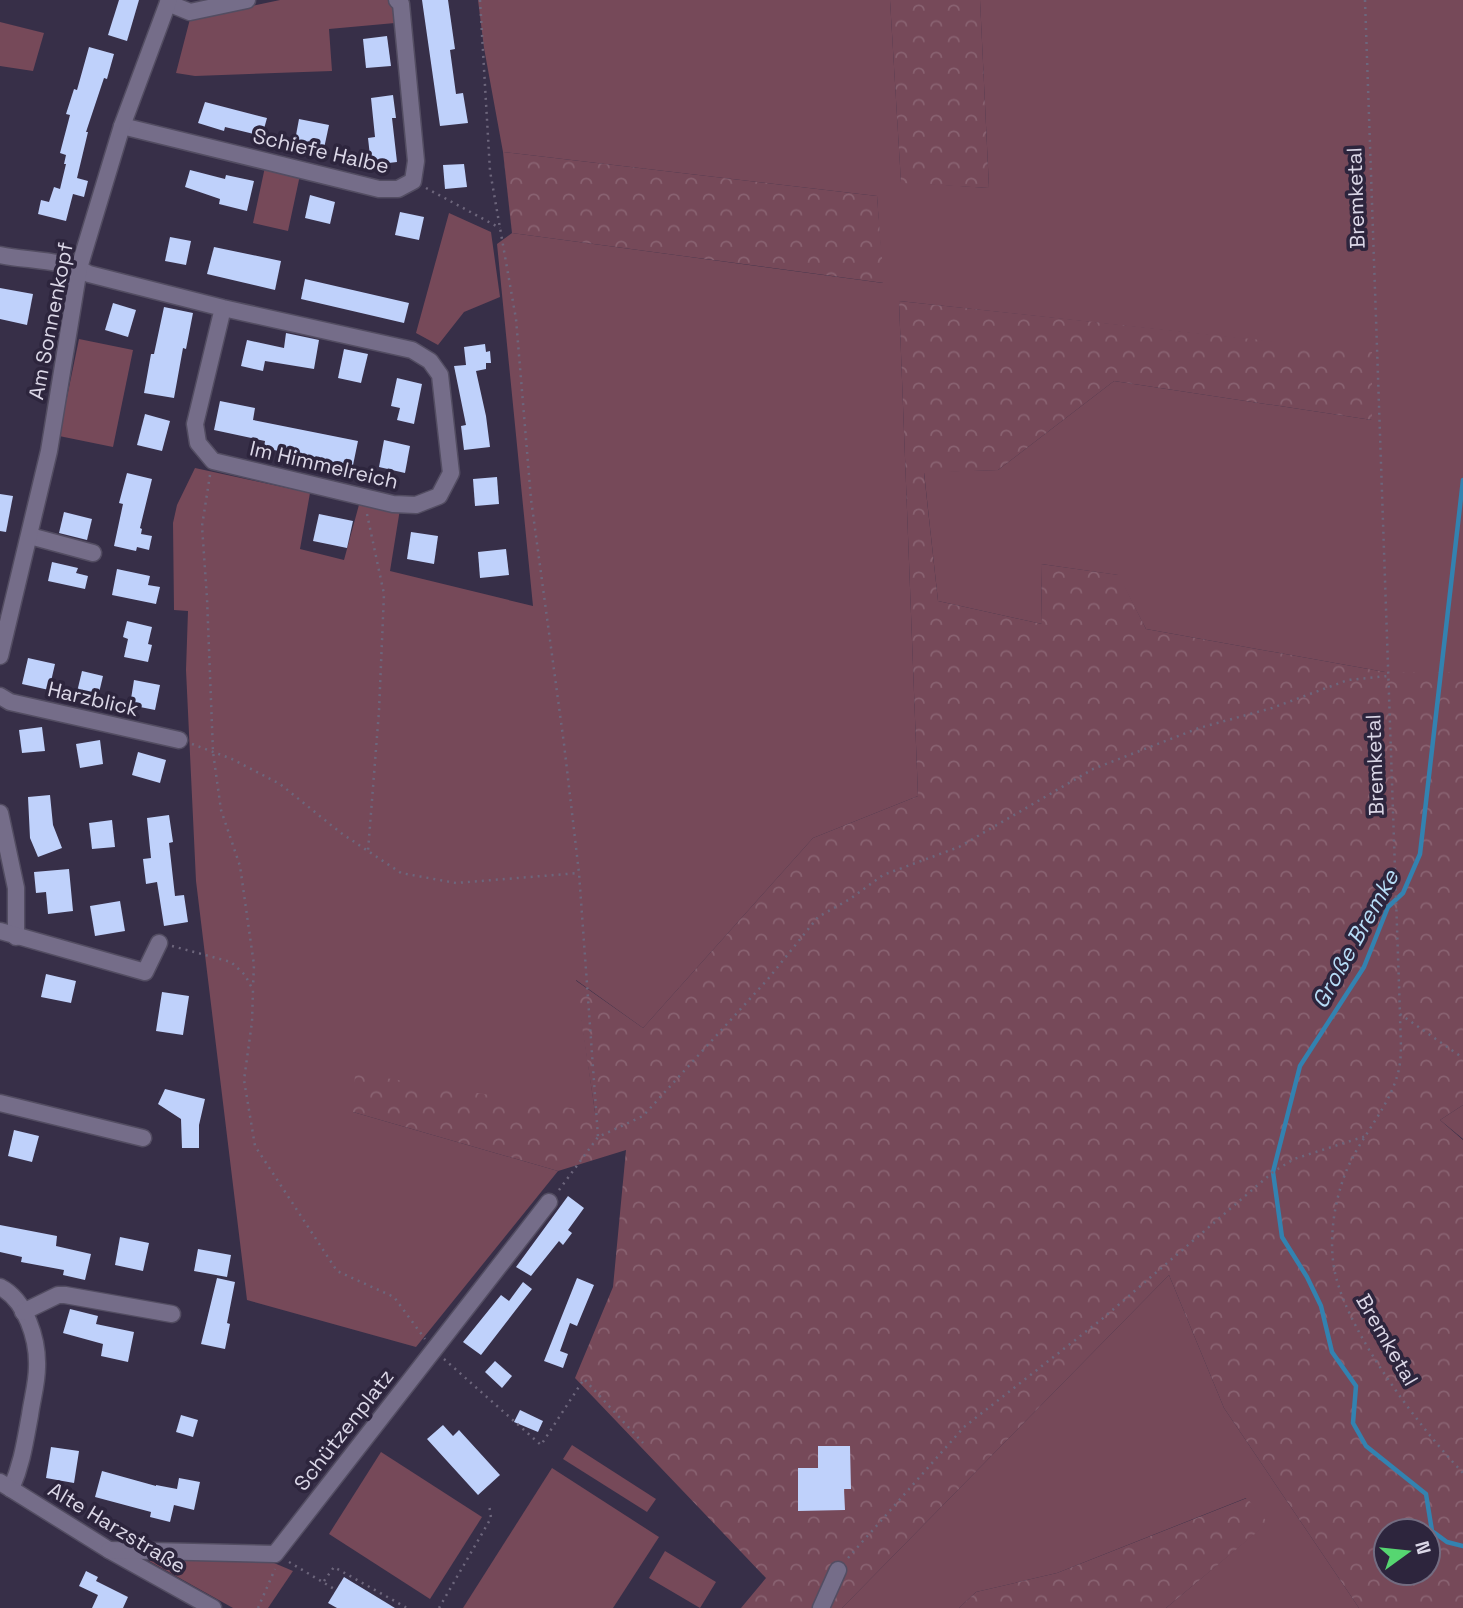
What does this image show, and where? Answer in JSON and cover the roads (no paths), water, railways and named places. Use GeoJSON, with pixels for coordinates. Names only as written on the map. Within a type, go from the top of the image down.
{"type":"FeatureCollection","features":[{"type":"Feature","properties":{"kind":"street"},"geometry":{"type":"LineString","coordinates":[[169,1],[190,12],[247,0]]}},
{"type":"Feature","properties":{"kind":"street","name":"Schiefe Halbe"},"geometry":{"type":"LineString","coordinates":[[121,126],[379,189],[398,189],[413,181],[416,161],[401,4],[397,0]]}},
{"type":"Feature","properties":{"kind":"street","name":"Am Sonnenkopf"},"geometry":{"type":"LineString","coordinates":[[0,656],[49,451],[79,268],[121,126],[169,1]]}},
{"type":"Feature","properties":{"kind":"street","name":"Im Himmelreich"},"geometry":{"type":"LineString","coordinates":[[0,255],[79,268],[89,274],[223,308],[412,350],[430,361],[440,375],[444,394],[451,473],[439,496],[416,505],[393,504],[213,461],[198,443],[195,424],[223,308]]}},
{"type":"Feature","properties":{"kind":"street"},"geometry":{"type":"LineString","coordinates":[[30,536],[93,553]]}},
{"type":"Feature","properties":{"kind":"street","name":"Harzblick"},"geometry":{"type":"LineString","coordinates":[[0,696],[10,702],[179,740]]}},
{"type":"Feature","properties":{"kind":"street"},"geometry":{"type":"LineString","coordinates":[[0,813],[16,888],[16,937]]}},
{"type":"Feature","properties":{"kind":"street"},"geometry":{"type":"LineString","coordinates":[[0,931],[145,972],[159,943]]}},
{"type":"Feature","properties":{"kind":"street"},"geometry":{"type":"LineString","coordinates":[[0,1103],[143,1138]]}},
{"type":"Feature","properties":{"kind":"street","name":"Schützenplatz"},"geometry":{"type":"LineString","coordinates":[[109,1550],[275,1554],[550,1202]]}},
{"type":"Feature","properties":{"kind":"street"},"geometry":{"type":"LineString","coordinates":[[0,1287],[17,1302],[23,1312],[35,1340],[37,1367],[22,1465],[5,1485]]}},
{"type":"Feature","properties":{"kind":"street"},"geometry":{"type":"LineString","coordinates":[[23,1312],[65,1294],[172,1314]]}},
{"type":"Feature","properties":{"kind":"street","name":"Alte Harzstraße"},"geometry":{"type":"LineString","coordinates":[[5,1485],[109,1550],[213,1608]]}},
{"type":"Feature","properties":{"kind":"street"},"geometry":{"type":"LineString","coordinates":[[821,1608],[838,1570]]}},
{"type":"Feature","properties":{"kind":"waterway","name":"Große Bremke"},"geometry":{"type":"LineString","coordinates":[[1463,480],[1420,854],[1403,893],[1388,907],[1364,967],[1300,1066],[1273,1172],[1282,1237],[1321,1306],[1332,1352],[1356,1386],[1353,1423],[1366,1446],[1426,1494],[1432,1531],[1447,1542],[1463,1546]]}}]}
